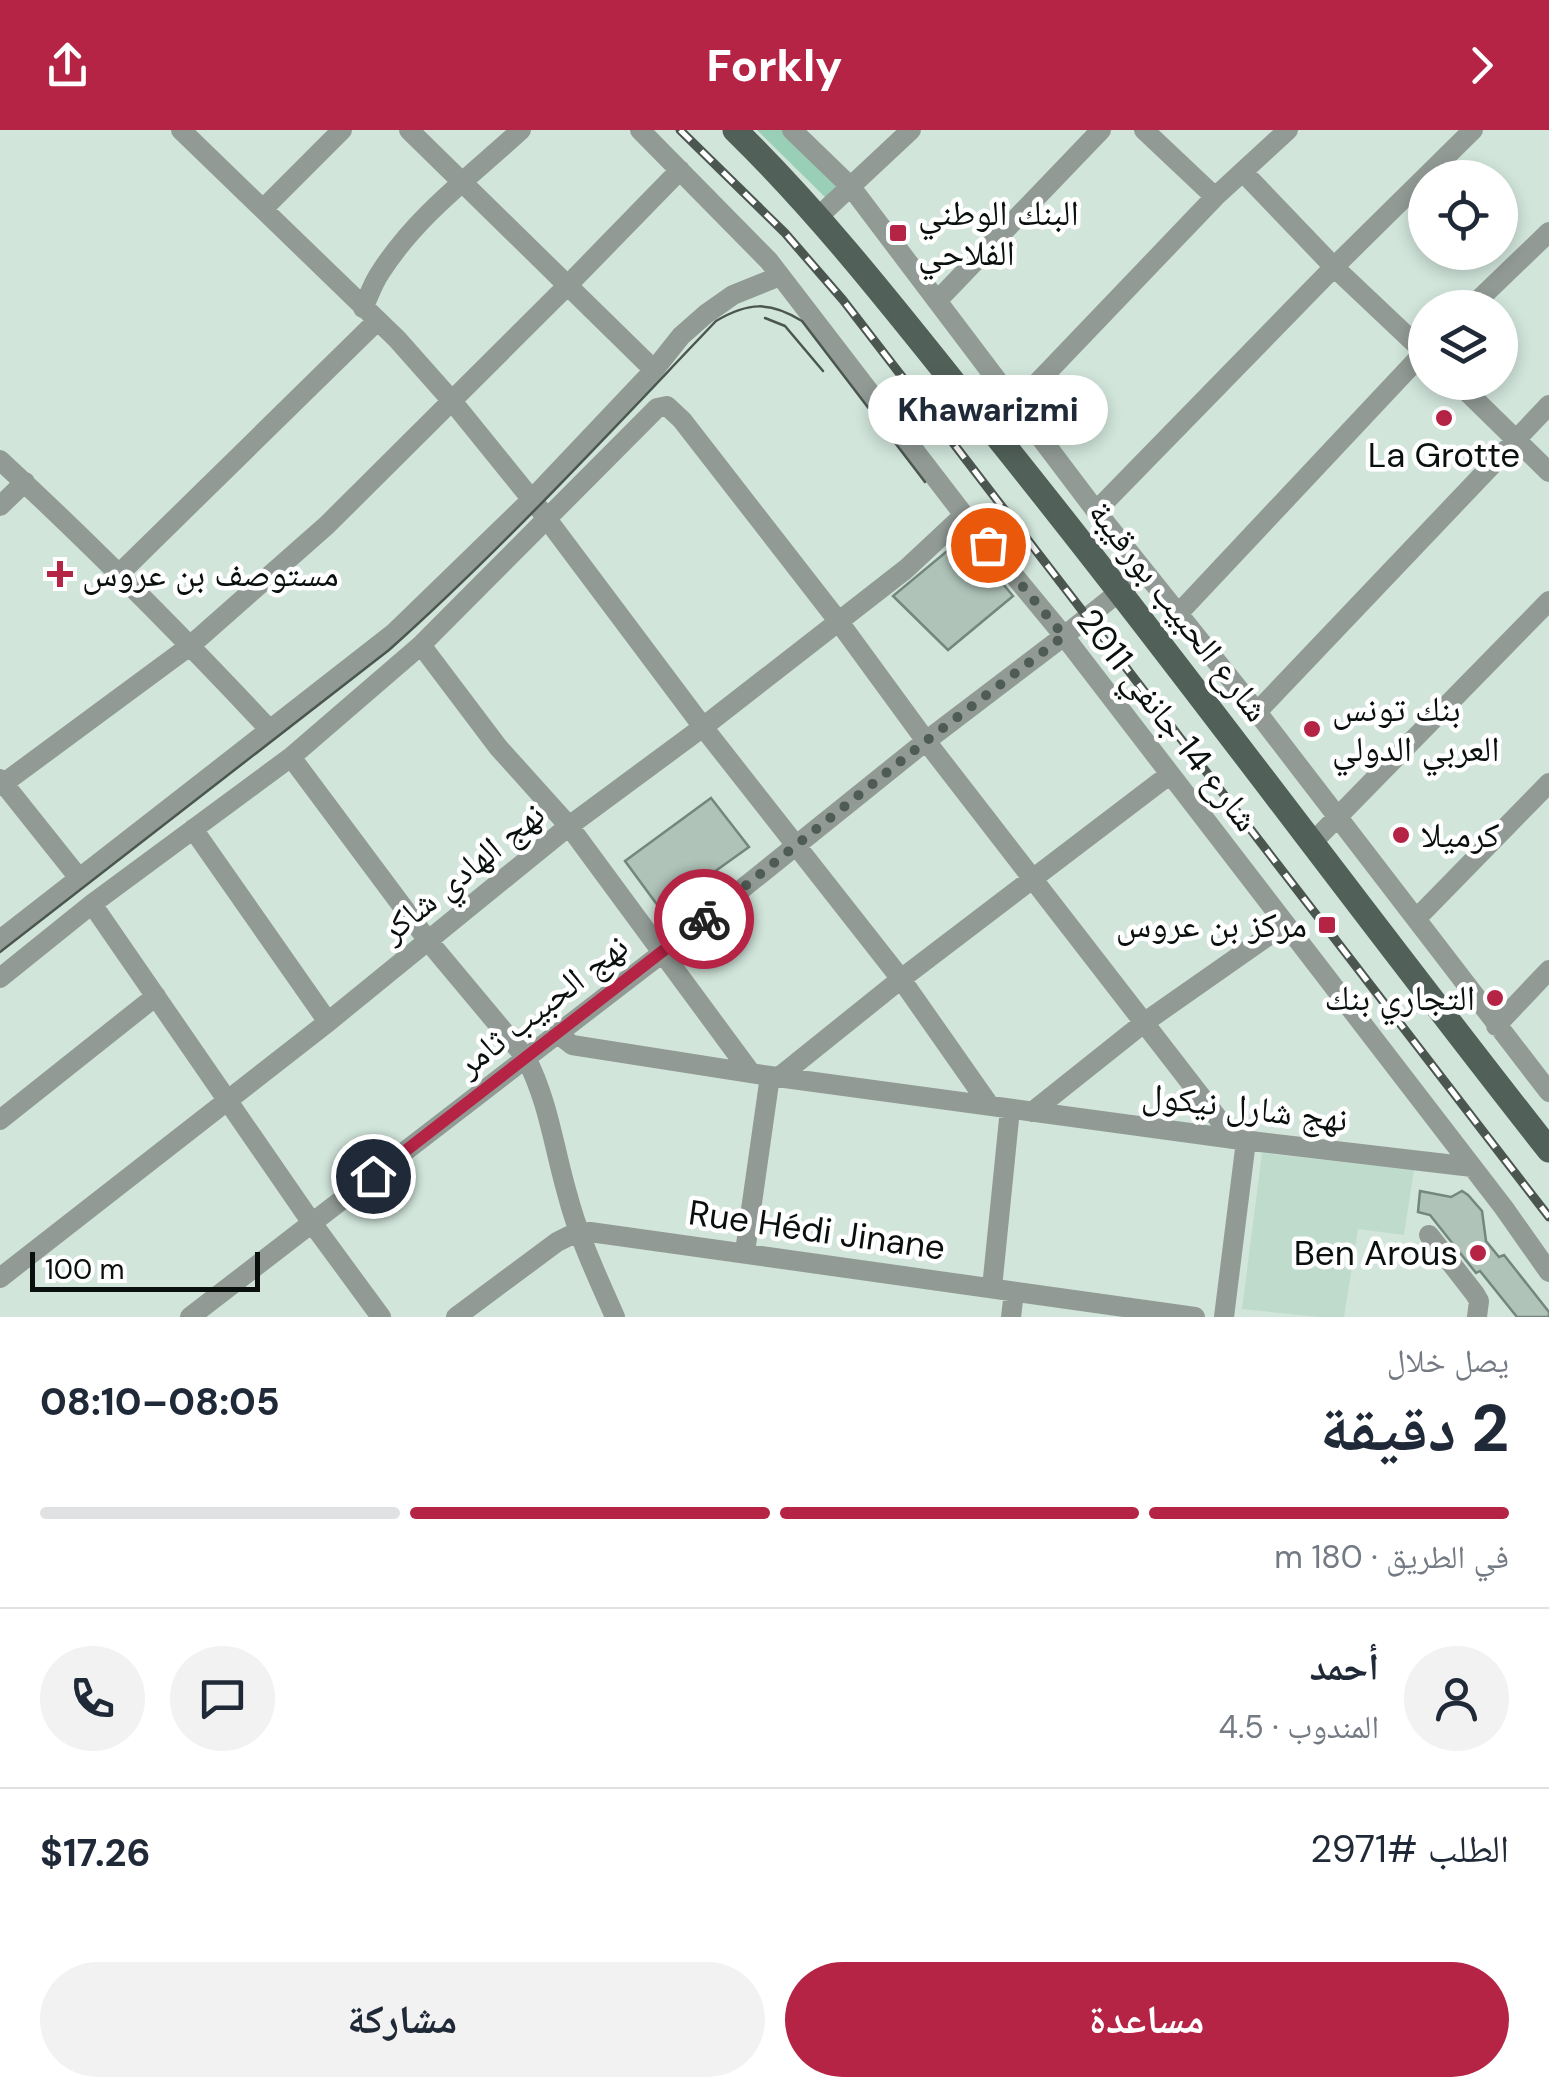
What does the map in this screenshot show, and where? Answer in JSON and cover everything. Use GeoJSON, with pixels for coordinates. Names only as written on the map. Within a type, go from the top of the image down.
{"type":"FeatureCollection","features":[{"type":"Feature","properties":{"kind":"main road","name":"شارع الحبيب بورقيبة"},"geometry":{"type":"LineString","coordinates":[[735,130],[818,217],[908,324],[1120,592],[1549,1150]]}},
{"type":"Feature","properties":{"kind":"street"},"geometry":{"type":"LineString","coordinates":[[181,130],[396,339],[452,400],[1000,1108],[992,1288]]}},
{"type":"Feature","properties":{"kind":"street"},"geometry":{"type":"LineString","coordinates":[[263,209],[342,130]]}},
{"type":"Feature","properties":{"kind":"street"},"geometry":{"type":"LineString","coordinates":[[409,130],[654,370]]}},
{"type":"Feature","properties":{"kind":"street"},"geometry":{"type":"LineString","coordinates":[[120,573],[370,314],[378,275],[406,236],[521,130]]}},
{"type":"Feature","properties":{"kind":"street","name":"شارع 14 جانفي 2011"},"geometry":{"type":"LineString","coordinates":[[640,130],[780,276],[1064,636],[1549,1272]]}},
{"type":"Feature","properties":{"kind":"street"},"geometry":{"type":"LineString","coordinates":[[792,130],[852,187],[1096,511],[1257,712],[1549,1092]]}},
{"type":"Feature","properties":{"kind":"street"},"geometry":{"type":"LineString","coordinates":[[818,217],[911,130]]}},
{"type":"Feature","properties":{"kind":"street"},"geometry":{"type":"LineString","coordinates":[[937,301],[1101,130]]}},
{"type":"Feature","properties":{"kind":"street"},"geometry":{"type":"LineString","coordinates":[[1144,130],[1214,197]]}},
{"type":"Feature","properties":{"kind":"street"},"geometry":{"type":"LineString","coordinates":[[1096,511],[1334,266],[1473,130]]}},
{"type":"Feature","properties":{"kind":"street"},"geometry":{"type":"LineString","coordinates":[[992,430],[1214,197],[1286,131]]}},
{"type":"Feature","properties":{"kind":"street"},"geometry":{"type":"LineString","coordinates":[[79,878],[1,782],[191,645],[327,526],[680,170]]}},
{"type":"Feature","properties":{"kind":"street"},"geometry":{"type":"LineString","coordinates":[[1243,172],[1408,336]]}},
{"type":"Feature","properties":{"kind":"street"},"geometry":{"type":"LineString","coordinates":[[1489,290],[1549,232]]}},
{"type":"Feature","properties":{"kind":"street"},"geometry":{"type":"LineString","coordinates":[[0,940],[394,633],[530,501],[682,336],[733,294],[780,276]]}},
{"type":"Feature","properties":{"kind":"street"},"geometry":{"type":"LineString","coordinates":[[1177,615],[1408,370]]}},
{"type":"Feature","properties":{"kind":"street"},"geometry":{"type":"LineString","coordinates":[[1475,400],[1549,472]]}},
{"type":"Feature","properties":{"kind":"street"},"geometry":{"type":"LineString","coordinates":[[1257,712],[1549,405]]}},
{"type":"Feature","properties":{"kind":"street"},"geometry":{"type":"LineString","coordinates":[[0,978],[92,904],[291,757],[421,645],[609,454],[657,408],[667,406],[682,420],[926,741],[1240,1140],[1224,1317]]}},
{"type":"Feature","properties":{"kind":"street"},"geometry":{"type":"LineString","coordinates":[[0,460],[120,573],[268,730]]}},
{"type":"Feature","properties":{"kind":"street"},"geometry":{"type":"LineString","coordinates":[[0,506],[25,482]]}},
{"type":"Feature","properties":{"kind":"street","name":"نهج الهادي شاكر"},"geometry":{"type":"LineString","coordinates":[[0,1278],[430,942],[569,826],[703,728],[906,570],[964,514]]}},
{"type":"Feature","properties":{"kind":"street","name":"نهج الحبيب ثامر"},"geometry":{"type":"LineString","coordinates":[[190,1317],[661,954],[1144,572]]}},
{"type":"Feature","properties":{"kind":"street"},"geometry":{"type":"LineString","coordinates":[[1312,842],[1549,601]]}},
{"type":"Feature","properties":{"kind":"street"},"geometry":{"type":"LineString","coordinates":[[421,645],[498,747],[569,826],[661,954],[767,1075]]}},
{"type":"Feature","properties":{"kind":"street"},"geometry":{"type":"LineString","coordinates":[[291,757],[430,942],[526,1058],[534,1073],[579,1232],[615,1317]]}},
{"type":"Feature","properties":{"kind":"street"},"geometry":{"type":"LineString","coordinates":[[745,1252],[767,1075],[1169,776]]}},
{"type":"Feature","properties":{"kind":"street"},"geometry":{"type":"LineString","coordinates":[[1416,919],[1549,783]]}},
{"type":"Feature","properties":{"kind":"street"},"geometry":{"type":"LineString","coordinates":[[193,829],[328,1022]]}},
{"type":"Feature","properties":{"kind":"street"},"geometry":{"type":"LineString","coordinates":[[92,904],[381,1317]]}},
{"type":"Feature","properties":{"kind":"street"},"geometry":{"type":"LineString","coordinates":[[1032,1112],[1145,1022],[1285,924]]}},
{"type":"Feature","properties":{"kind":"street"},"geometry":{"type":"LineString","coordinates":[[1496,1026],[1549,970]]}},
{"type":"Feature","properties":{"kind":"street"},"geometry":{"type":"LineString","coordinates":[[0,1120],[156,996]]}},
{"type":"Feature","properties":{"kind":"street"},"geometry":{"type":"LineString","coordinates":[[1447,1020],[1474,996]]}},
{"type":"Feature","properties":{"kind":"street","name":"نهج شارل نيكول"},"geometry":{"type":"LineString","coordinates":[[558,1034],[572,1045],[767,1075],[1240,1140],[1472,1167]]}},
{"type":"Feature","properties":{"kind":"street"},"geometry":{"type":"LineString","coordinates":[[456,1317],[557,1242],[579,1232]]}},
{"type":"Feature","properties":{"kind":"street","name":"Rue Hédi Jinane"},"geometry":{"type":"LineString","coordinates":[[579,1232],[992,1288],[1113,1311],[1195,1317]]}},
{"type":"Feature","properties":{"kind":"street"},"geometry":{"type":"LineString","coordinates":[[1429,1235],[1476,1294],[1476,1317]]}},
{"type":"Feature","properties":{"kind":"street"},"geometry":{"type":"LineString","coordinates":[[1011,1317],[1014,1292]]}},
{"type":"Feature","properties":{"kind":"shaded area"},"geometry":{"type":"Polygon","coordinates":[[[1262,1153],[1414,1170],[1404,1235],[1358,1229],[1344,1317],[1242,1309],[1262,1153]]]}},
{"type":"Feature","properties":{"kind":"green space"},"geometry":{"type":"Polygon","coordinates":[[[757,130],[783,130],[840,186],[827,199],[757,130]]]}},
{"type":"Feature","properties":{"kind":"building"},"geometry":{"type":"Polygon","coordinates":[[[964,537],[1013,596],[948,650],[893,596],[964,537]]]}},
{"type":"Feature","properties":{"kind":"building"},"geometry":{"type":"Polygon","coordinates":[[[711,798],[749,847],[661,910],[625,861],[711,798]]]}},
{"type":"Feature","properties":{"kind":"building","name":"Ben Arous"},"geometry":{"type":"Polygon","coordinates":[[[1420,1191],[1451,1197],[1462,1191],[1468,1195],[1482,1211],[1486,1241],[1499,1257],[1504,1255],[1549,1317],[1517,1317],[1430,1215],[1418,1212],[1420,1191]]]}},
{"type":"Feature","properties":{"kind":"tram line"},"geometry":{"type":"LineString","coordinates":[[0,952],[389,650],[515,530],[716,321],[738,310],[759,306],[780,310],[802,321],[925,482]]}},
{"type":"Feature","properties":{"kind":"tram line"},"geometry":{"type":"LineString","coordinates":[[765,318],[785,326],[823,371]]}},
{"type":"Feature","properties":{"kind":"railway"},"geometry":{"type":"LineString","coordinates":[[680,130],[785,233],[843,300],[1549,1217]]}},
{"type":"Feature","properties":{"kind":"way so far"},"geometry":{"type":"LineString","coordinates":[[704,919],[1064,636],[988,545]]}},
{"type":"Feature","properties":{"kind":"place","name":"البنك الوطني الفلاحي"},"geometry":{"type":"Point","coordinates":[898,233]}},
{"type":"Feature","properties":{"kind":"place","name":"La Grotte"},"geometry":{"type":"Point","coordinates":[1444,418]}},
{"type":"Feature","properties":{"kind":"place","name":"Khawarizmi"},"geometry":{"type":"Point","coordinates":[988,545]}},
{"type":"Feature","properties":{"kind":"place","name":"مستوصف بن عروس"},"geometry":{"type":"Point","coordinates":[60,574]}},
{"type":"Feature","properties":{"kind":"place","name":"بنك تونس العربي الدولي"},"geometry":{"type":"Point","coordinates":[1312,729]}},
{"type":"Feature","properties":{"kind":"place","name":"كرميلا"},"geometry":{"type":"Point","coordinates":[1401,835]}},
{"type":"Feature","properties":{"kind":"place","name":"مركز بن عروس"},"geometry":{"type":"Point","coordinates":[1327,925]}},
{"type":"Feature","properties":{"kind":"place","name":"التجاري بنك"},"geometry":{"type":"Point","coordinates":[1495,998]}},
{"type":"Feature","properties":{"kind":"place","name":"Ben Arous"},"geometry":{"type":"Point","coordinates":[1478,1253]}},
{"type":"Feature","properties":{"kind":"route"},"geometry":{"type":"LineString","coordinates":[[373,1176],[704,919]]}}]}
